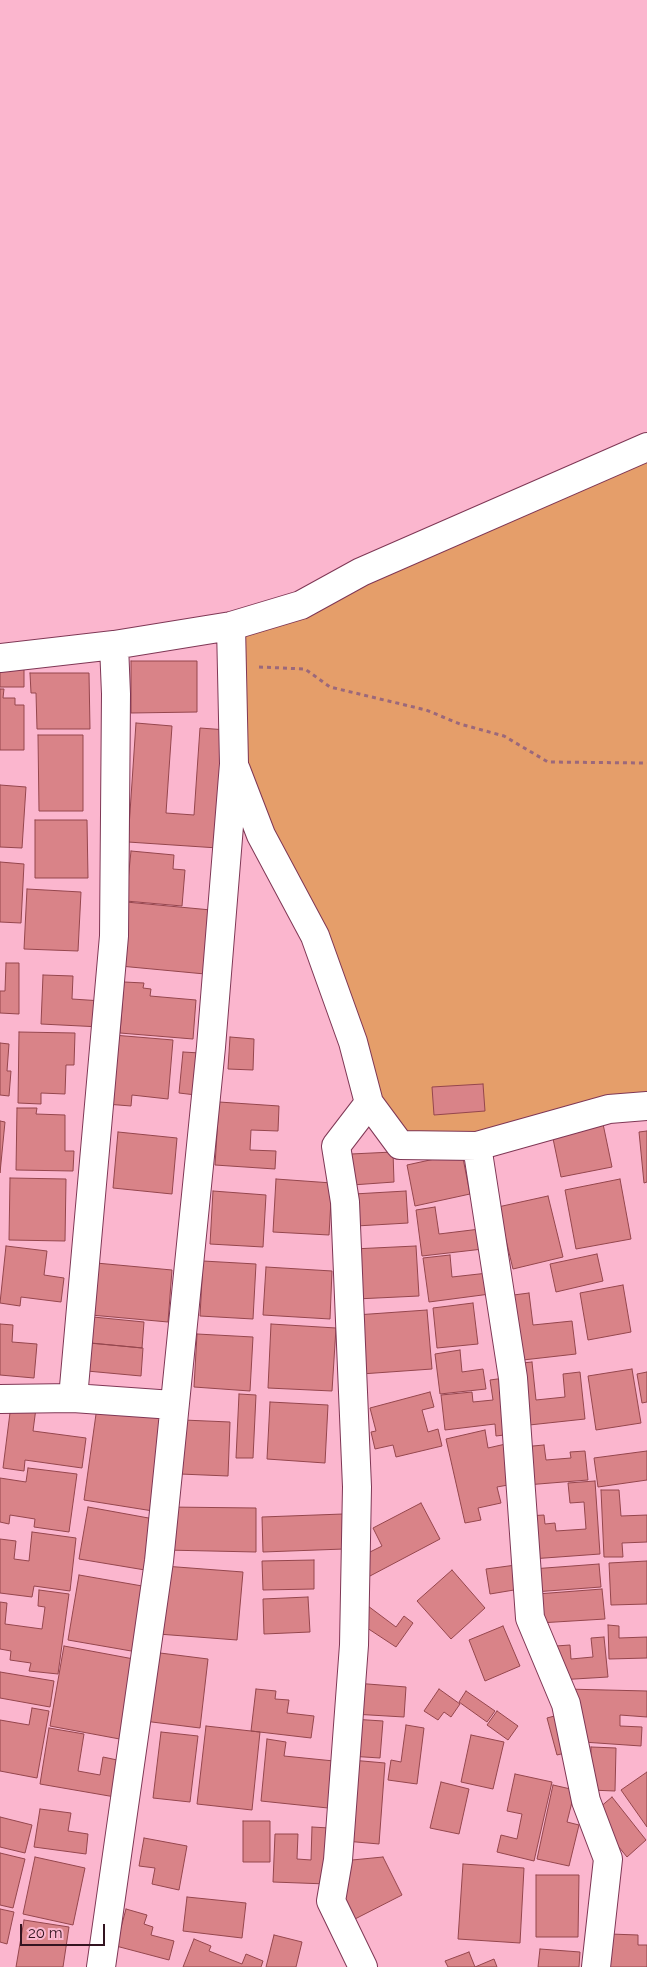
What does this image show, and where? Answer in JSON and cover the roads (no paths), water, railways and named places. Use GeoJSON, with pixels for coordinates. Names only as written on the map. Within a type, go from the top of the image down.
{"type":"FeatureCollection","features":[{"type":"Feature","properties":{"kind":"street"},"geometry":{"type":"LineString","coordinates":[[0,658],[114,645],[231,626],[301,605],[361,572],[647,447]]}},
{"type":"Feature","properties":{"kind":"street"},"geometry":{"type":"LineString","coordinates":[[101,1967],[159,1560],[173,1405],[211,1047],[234,764],[231,626]]}},
{"type":"Feature","properties":{"kind":"street"},"geometry":{"type":"LineString","coordinates":[[73,1398],[114,936],[116,694],[114,645]]}},
{"type":"Feature","properties":{"kind":"street"},"geometry":{"type":"LineString","coordinates":[[234,764],[261,835],[314,936],[353,1042],[369,1103],[400,1145],[477,1146],[609,1109],[647,1106]]}},
{"type":"Feature","properties":{"kind":"street"},"geometry":{"type":"LineString","coordinates":[[363,1967],[331,1901],[338,1860],[354,1645],[356,1487],[345,1202],[336,1146],[369,1103]]}},
{"type":"Feature","properties":{"kind":"street"},"geometry":{"type":"LineString","coordinates":[[477,1146],[514,1378],[530,1618],[566,1704],[586,1800],[608,1859],[596,1967]]}},
{"type":"Feature","properties":{"kind":"street"},"geometry":{"type":"LineString","coordinates":[[1,1405],[73,1398],[173,1405]]}}]}
